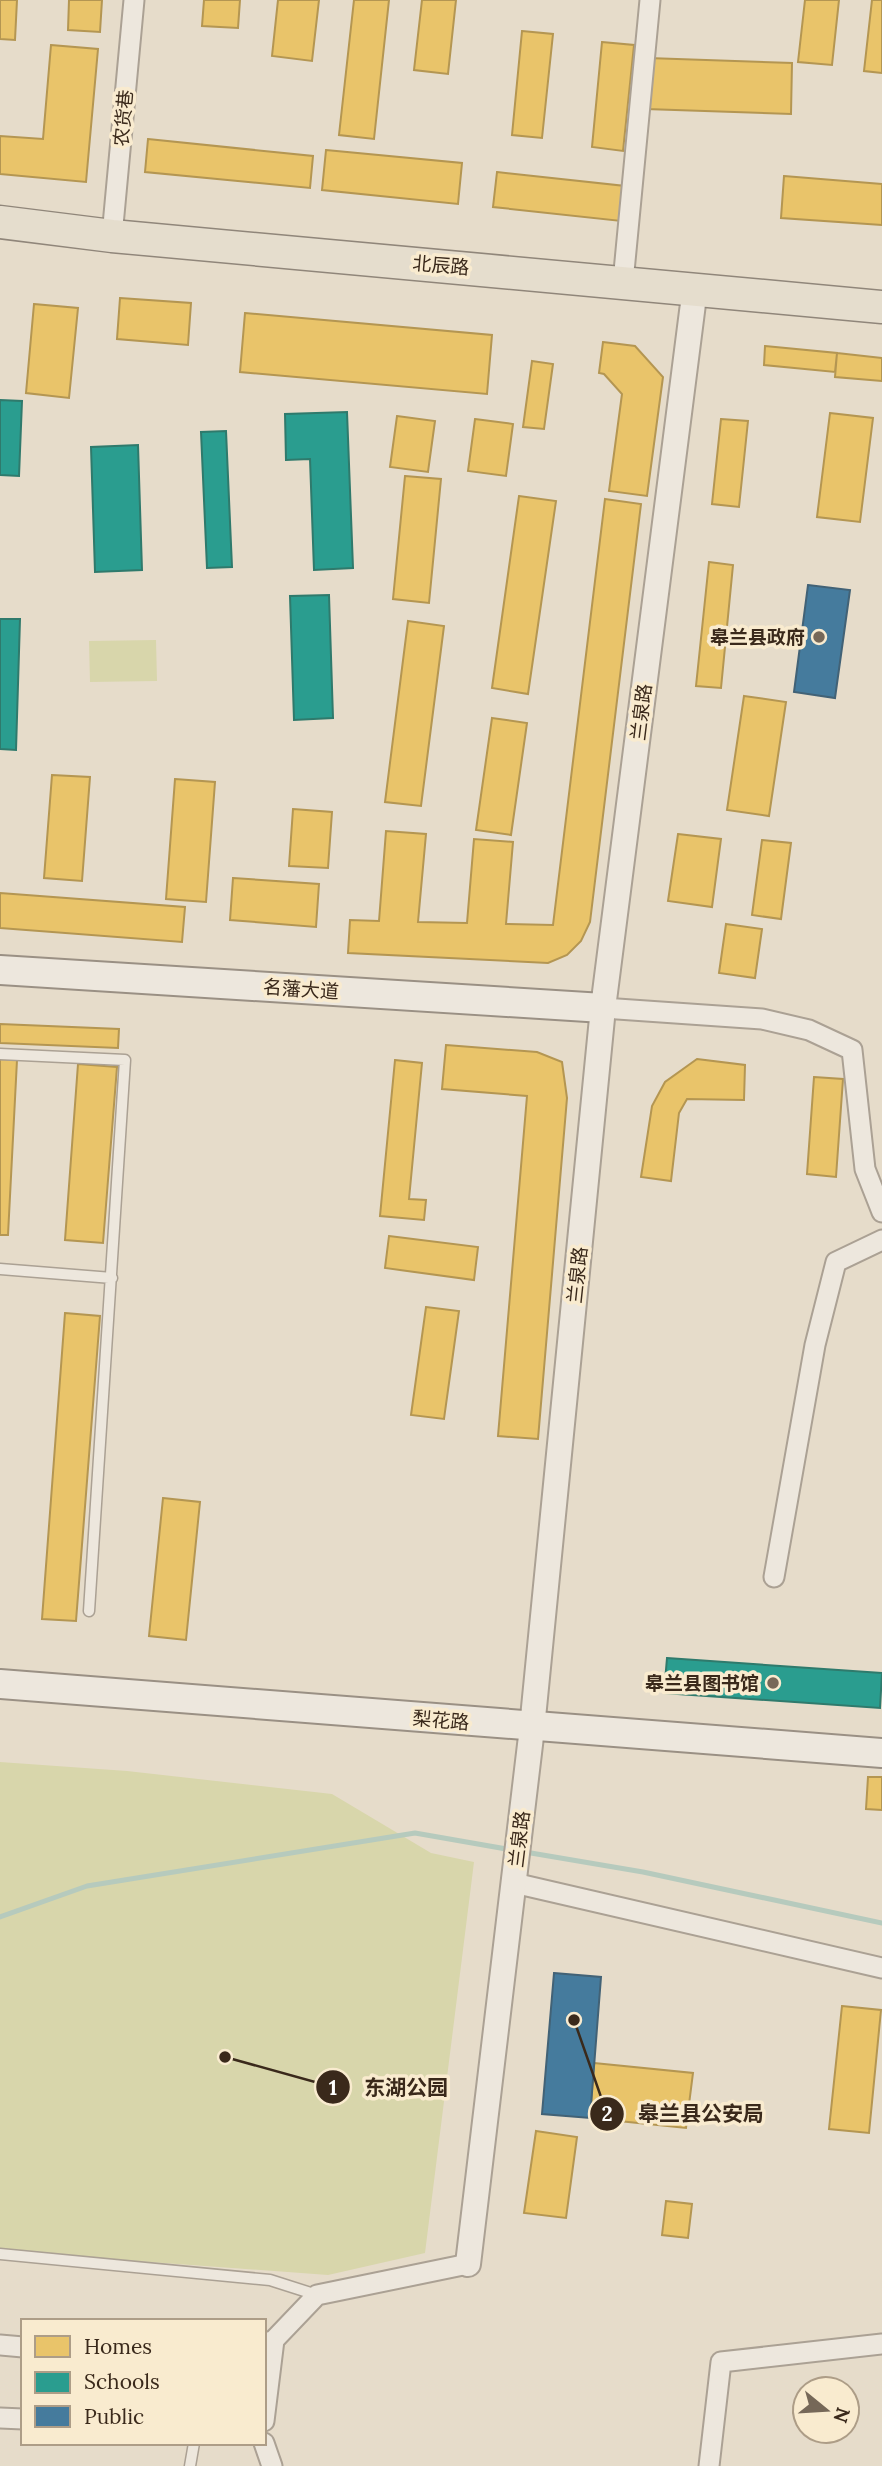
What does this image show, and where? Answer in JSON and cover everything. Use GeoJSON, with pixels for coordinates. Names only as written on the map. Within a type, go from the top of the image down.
{"type":"FeatureCollection","features":[{"type":"Feature","properties":{"kind":"main road","name":"北辰路"},"geometry":{"type":"LineString","coordinates":[[0,222],[112,236],[882,307]]}},
{"type":"Feature","properties":{"kind":"main road","name":"名藩大道"},"geometry":{"type":"LineString","coordinates":[[0,970],[603,1008]]}},
{"type":"Feature","properties":{"kind":"main road","name":"梨花路"},"geometry":{"type":"LineString","coordinates":[[0,1684],[532,1728],[882,1753]]}},
{"type":"Feature","properties":{"kind":"street","name":"农货巷"},"geometry":{"type":"LineString","coordinates":[[112,236],[134,0]]}},
{"type":"Feature","properties":{"kind":"street"},"geometry":{"type":"LineString","coordinates":[[623,282],[650,0]]}},
{"type":"Feature","properties":{"kind":"street","name":"兰泉路"},"geometry":{"type":"LineString","coordinates":[[468,2264],[532,1728],[603,1008],[695,288]]}},
{"type":"Feature","properties":{"kind":"street"},"geometry":{"type":"LineString","coordinates":[[603,1008],[762,1019],[809,1030],[852,1050],[865,1169],[882,1212]]}},
{"type":"Feature","properties":{"kind":"street"},"geometry":{"type":"LineString","coordinates":[[774,1577],[815,1345],[836,1262],[882,1240]]}},
{"type":"Feature","properties":{"kind":"street"},"geometry":{"type":"LineString","coordinates":[[514,1875],[882,1968]]}},
{"type":"Feature","properties":{"kind":"street"},"geometry":{"type":"LineString","coordinates":[[266,2389],[269,2342],[317,2295],[468,2264]]}},
{"type":"Feature","properties":{"kind":"street"},"geometry":{"type":"LineString","coordinates":[[709,2466],[721,2362],[882,2344]]}},
{"type":"Feature","properties":{"kind":"street"},"geometry":{"type":"LineString","coordinates":[[0,2345],[21,2347]]}},
{"type":"Feature","properties":{"kind":"street"},"geometry":{"type":"LineString","coordinates":[[0,2418],[21,2419]]}},
{"type":"Feature","properties":{"kind":"street"},"geometry":{"type":"LineString","coordinates":[[265,2445],[272,2466]]}},
{"type":"Feature","properties":{"kind":"lane"},"geometry":{"type":"LineString","coordinates":[[0,1054],[125,1060],[89,1611]]}},
{"type":"Feature","properties":{"kind":"lane"},"geometry":{"type":"LineString","coordinates":[[0,1269],[112,1278]]}},
{"type":"Feature","properties":{"kind":"lane"},"geometry":{"type":"LineString","coordinates":[[0,2254],[270,2280],[317,2295]]}},
{"type":"Feature","properties":{"kind":"lane"},"geometry":{"type":"LineString","coordinates":[[190,2466],[194,2445]]}},
{"type":"Feature","properties":{"kind":"shaded area"},"geometry":{"type":"Polygon","coordinates":[[[156,640],[157,681],[90,682],[89,641],[156,640]]]}},
{"type":"Feature","properties":{"kind":"shaded area"},"geometry":{"type":"Polygon","coordinates":[[[0,1762],[127,1771],[332,1794],[431,1853],[474,1862],[425,2253],[328,2275],[0,2251],[0,1762]]]}},
{"type":"Feature","properties":{"kind":"building: Homes"},"geometry":{"type":"Polygon","coordinates":[[[0,0],[17,0],[15,40],[0,39],[0,0]]]}},
{"type":"Feature","properties":{"kind":"building: Homes"},"geometry":{"type":"Polygon","coordinates":[[[69,0],[102,0],[100,32],[68,30],[69,0]]]}},
{"type":"Feature","properties":{"kind":"building: Homes"},"geometry":{"type":"Polygon","coordinates":[[[204,0],[240,0],[238,28],[202,26],[204,0]]]}},
{"type":"Feature","properties":{"kind":"building: Homes"},"geometry":{"type":"Polygon","coordinates":[[[278,0],[319,0],[312,61],[272,56],[278,0]]]}},
{"type":"Feature","properties":{"kind":"building: Homes"},"geometry":{"type":"Polygon","coordinates":[[[354,0],[389,0],[374,139],[339,135],[354,0]]]}},
{"type":"Feature","properties":{"kind":"building: Homes"},"geometry":{"type":"Polygon","coordinates":[[[422,0],[456,0],[448,74],[414,70],[422,0]]]}},
{"type":"Feature","properties":{"kind":"building: Homes"},"geometry":{"type":"Polygon","coordinates":[[[805,0],[839,0],[832,65],[798,62],[805,0]]]}},
{"type":"Feature","properties":{"kind":"building: Homes"},"geometry":{"type":"Polygon","coordinates":[[[872,0],[882,0],[882,73],[864,71],[872,0]]]}},
{"type":"Feature","properties":{"kind":"building: Homes"},"geometry":{"type":"Polygon","coordinates":[[[522,31],[553,34],[542,138],[512,135],[522,31]]]}},
{"type":"Feature","properties":{"kind":"building: Homes"},"geometry":{"type":"Polygon","coordinates":[[[602,42],[634,45],[623,151],[592,147],[602,42]]]}},
{"type":"Feature","properties":{"kind":"building: Homes"},"geometry":{"type":"Polygon","coordinates":[[[51,45],[98,49],[86,182],[0,174],[0,136],[43,139],[51,45]]]}},
{"type":"Feature","properties":{"kind":"building: Homes"},"geometry":{"type":"Polygon","coordinates":[[[648,58],[792,63],[791,114],[646,109],[648,58]]]}},
{"type":"Feature","properties":{"kind":"building: Homes"},"geometry":{"type":"Polygon","coordinates":[[[148,139],[313,156],[310,188],[145,172],[148,139]]]}},
{"type":"Feature","properties":{"kind":"building: Homes"},"geometry":{"type":"Polygon","coordinates":[[[326,150],[462,163],[458,204],[322,190],[326,150]]]}},
{"type":"Feature","properties":{"kind":"building: Homes"},"geometry":{"type":"Polygon","coordinates":[[[497,172],[625,186],[621,221],[493,207],[497,172]]]}},
{"type":"Feature","properties":{"kind":"building: Homes"},"geometry":{"type":"Polygon","coordinates":[[[784,176],[882,184],[882,225],[781,218],[784,176]]]}},
{"type":"Feature","properties":{"kind":"building: Homes"},"geometry":{"type":"Polygon","coordinates":[[[120,298],[191,303],[188,345],[117,339],[120,298]]]}},
{"type":"Feature","properties":{"kind":"building: Homes"},"geometry":{"type":"Polygon","coordinates":[[[34,304],[78,308],[69,398],[26,393],[34,304]]]}},
{"type":"Feature","properties":{"kind":"building: Homes"},"geometry":{"type":"Polygon","coordinates":[[[245,313],[492,335],[487,394],[240,372],[245,313]]]}},
{"type":"Feature","properties":{"kind":"building: Homes"},"geometry":{"type":"Polygon","coordinates":[[[603,342],[635,346],[663,377],[647,496],[609,491],[622,394],[604,374],[599,373],[603,342]]]}},
{"type":"Feature","properties":{"kind":"building: Homes"},"geometry":{"type":"Polygon","coordinates":[[[765,346],[837,353],[835,372],[764,365],[765,346]]]}},
{"type":"Feature","properties":{"kind":"building: Homes"},"geometry":{"type":"Polygon","coordinates":[[[837,353],[882,358],[882,381],[835,377],[837,353]]]}},
{"type":"Feature","properties":{"kind":"building: Homes"},"geometry":{"type":"Polygon","coordinates":[[[532,361],[553,364],[544,429],[523,427],[532,361]]]}},
{"type":"Feature","properties":{"kind":"building: Homes"},"geometry":{"type":"Polygon","coordinates":[[[830,413],[873,418],[860,522],[817,517],[830,413]]]}},
{"type":"Feature","properties":{"kind":"building: Homes"},"geometry":{"type":"Polygon","coordinates":[[[397,416],[435,421],[428,472],[390,467],[397,416]]]}},
{"type":"Feature","properties":{"kind":"building: Homes"},"geometry":{"type":"Polygon","coordinates":[[[475,419],[513,424],[506,476],[468,471],[475,419]]]}},
{"type":"Feature","properties":{"kind":"building: Homes"},"geometry":{"type":"Polygon","coordinates":[[[721,419],[748,421],[739,507],[712,504],[721,419]]]}},
{"type":"Feature","properties":{"kind":"building: Homes"},"geometry":{"type":"Polygon","coordinates":[[[405,476],[441,479],[429,603],[393,599],[405,476]]]}},
{"type":"Feature","properties":{"kind":"building: Homes"},"geometry":{"type":"Polygon","coordinates":[[[519,496],[556,501],[528,694],[492,688],[519,496]]]}},
{"type":"Feature","properties":{"kind":"building: Homes"},"geometry":{"type":"Polygon","coordinates":[[[605,499],[641,504],[590,922],[581,941],[567,955],[548,963],[348,953],[350,920],[379,921],[386,831],[426,834],[418,922],[467,923],[474,839],[513,842],[506,924],[553,925],[605,499]]]}},
{"type":"Feature","properties":{"kind":"building: Homes"},"geometry":{"type":"Polygon","coordinates":[[[709,562],[733,565],[721,688],[696,686],[709,562]]]}},
{"type":"Feature","properties":{"kind":"building: Homes"},"geometry":{"type":"Polygon","coordinates":[[[408,621],[444,626],[421,806],[385,802],[408,621]]]}},
{"type":"Feature","properties":{"kind":"building: Homes"},"geometry":{"type":"Polygon","coordinates":[[[744,696],[786,702],[769,816],[727,810],[744,696]]]}},
{"type":"Feature","properties":{"kind":"building: Homes"},"geometry":{"type":"Polygon","coordinates":[[[492,718],[527,723],[511,835],[476,830],[492,718]]]}},
{"type":"Feature","properties":{"kind":"building: Homes"},"geometry":{"type":"Polygon","coordinates":[[[52,775],[90,777],[82,881],[44,878],[52,775]]]}},
{"type":"Feature","properties":{"kind":"building: Homes"},"geometry":{"type":"Polygon","coordinates":[[[175,779],[215,782],[206,902],[166,899],[175,779]]]}},
{"type":"Feature","properties":{"kind":"building: Homes"},"geometry":{"type":"Polygon","coordinates":[[[293,809],[332,812],[328,868],[289,866],[293,809]]]}},
{"type":"Feature","properties":{"kind":"building: Homes"},"geometry":{"type":"Polygon","coordinates":[[[678,834],[721,839],[712,907],[668,901],[678,834]]]}},
{"type":"Feature","properties":{"kind":"building: Homes"},"geometry":{"type":"Polygon","coordinates":[[[762,840],[791,843],[781,919],[752,915],[762,840]]]}},
{"type":"Feature","properties":{"kind":"building: Homes"},"geometry":{"type":"Polygon","coordinates":[[[233,878],[319,884],[316,927],[230,920],[233,878]]]}},
{"type":"Feature","properties":{"kind":"building: Homes"},"geometry":{"type":"Polygon","coordinates":[[[0,893],[185,907],[182,942],[0,928],[0,893]]]}},
{"type":"Feature","properties":{"kind":"building: Homes"},"geometry":{"type":"Polygon","coordinates":[[[726,924],[762,929],[755,978],[719,973],[726,924]]]}},
{"type":"Feature","properties":{"kind":"building: Homes"},"geometry":{"type":"Polygon","coordinates":[[[0,1024],[119,1029],[118,1048],[0,1043],[0,1024]]]}},
{"type":"Feature","properties":{"kind":"building: Homes"},"geometry":{"type":"Polygon","coordinates":[[[446,1045],[537,1052],[562,1062],[567,1098],[538,1439],[498,1436],[527,1096],[442,1089],[446,1045]]]}},
{"type":"Feature","properties":{"kind":"building: Homes"},"geometry":{"type":"Polygon","coordinates":[[[0,1059],[17,1060],[8,1235],[0,1235],[0,1059]]]}},
{"type":"Feature","properties":{"kind":"building: Homes"},"geometry":{"type":"Polygon","coordinates":[[[697,1059],[745,1065],[744,1100],[687,1099],[679,1113],[671,1181],[641,1177],[652,1106],[665,1082],[697,1059]]]}},
{"type":"Feature","properties":{"kind":"building: Homes"},"geometry":{"type":"Polygon","coordinates":[[[395,1060],[422,1063],[409,1199],[426,1200],[424,1220],[380,1216],[395,1060]]]}},
{"type":"Feature","properties":{"kind":"building: Homes"},"geometry":{"type":"Polygon","coordinates":[[[78,1064],[117,1067],[103,1243],[65,1240],[78,1064]]]}},
{"type":"Feature","properties":{"kind":"building: Homes"},"geometry":{"type":"Polygon","coordinates":[[[814,1077],[843,1079],[836,1177],[807,1174],[814,1077]]]}},
{"type":"Feature","properties":{"kind":"building: Homes"},"geometry":{"type":"Polygon","coordinates":[[[389,1236],[478,1247],[474,1280],[385,1268],[389,1236]]]}},
{"type":"Feature","properties":{"kind":"building: Homes"},"geometry":{"type":"Polygon","coordinates":[[[426,1307],[459,1311],[444,1419],[411,1415],[426,1307]]]}},
{"type":"Feature","properties":{"kind":"building: Homes"},"geometry":{"type":"Polygon","coordinates":[[[65,1313],[100,1316],[76,1621],[42,1619],[65,1313]]]}},
{"type":"Feature","properties":{"kind":"building: Homes"},"geometry":{"type":"Polygon","coordinates":[[[163,1498],[200,1502],[186,1640],[149,1636],[163,1498]]]}},
{"type":"Feature","properties":{"kind":"building: Homes"},"geometry":{"type":"Polygon","coordinates":[[[868,1777],[882,1777],[882,1810],[866,1809],[868,1777]]]}},
{"type":"Feature","properties":{"kind":"building: Homes"},"geometry":{"type":"Polygon","coordinates":[[[842,2006],[881,2010],[869,2133],[829,2129],[842,2006]]]}},
{"type":"Feature","properties":{"kind":"building: Homes"},"geometry":{"type":"Polygon","coordinates":[[[594,2063],[693,2073],[686,2128],[590,2118],[594,2063]]]}},
{"type":"Feature","properties":{"kind":"building: Homes"},"geometry":{"type":"Polygon","coordinates":[[[536,2131],[577,2137],[566,2218],[524,2213],[536,2131]]]}},
{"type":"Feature","properties":{"kind":"building: Homes"},"geometry":{"type":"Polygon","coordinates":[[[666,2201],[692,2204],[688,2238],[662,2235],[666,2201]]]}},
{"type":"Feature","properties":{"kind":"building: Schools"},"geometry":{"type":"Polygon","coordinates":[[[0,400],[22,401],[19,476],[0,475],[0,400]]]}},
{"type":"Feature","properties":{"kind":"building: Schools"},"geometry":{"type":"Polygon","coordinates":[[[347,412],[353,568],[314,570],[310,459],[286,460],[285,414],[347,412]]]}},
{"type":"Feature","properties":{"kind":"building: Schools"},"geometry":{"type":"Polygon","coordinates":[[[226,431],[232,567],[207,568],[201,432],[226,431]]]}},
{"type":"Feature","properties":{"kind":"building: Schools"},"geometry":{"type":"Polygon","coordinates":[[[138,445],[142,570],[95,572],[91,447],[138,445]]]}},
{"type":"Feature","properties":{"kind":"building: Schools"},"geometry":{"type":"Polygon","coordinates":[[[329,595],[333,718],[294,720],[290,596],[329,595]]]}},
{"type":"Feature","properties":{"kind":"building: Schools"},"geometry":{"type":"Polygon","coordinates":[[[0,619],[20,619],[16,750],[0,749],[0,619]]]}},
{"type":"Feature","properties":{"kind":"building: Schools","name":"皋兰县图书馆"},"geometry":{"type":"Polygon","coordinates":[[[667,1658],[882,1673],[880,1708],[664,1693],[667,1658]]]}},
{"type":"Feature","properties":{"kind":"building: Public"},"geometry":{"type":"Polygon","coordinates":[[[808,585],[850,590],[835,698],[794,692],[808,585]]]}},
{"type":"Feature","properties":{"kind":"building: Public"},"geometry":{"type":"Polygon","coordinates":[[[554,1973],[601,1977],[590,2118],[542,2114],[554,1973]]]}},
{"type":"Feature","properties":{"kind":"waterway"},"geometry":{"type":"LineString","coordinates":[[0,1917],[87,1886],[415,1833],[512,1850]]}},
{"type":"Feature","properties":{"kind":"waterway"},"geometry":{"type":"LineString","coordinates":[[525,1852],[643,1872],[882,1923]]}},
{"type":"Feature","properties":{"kind":"place","name":"皋兰县政府"},"geometry":{"type":"Point","coordinates":[819,637]}},
{"type":"Feature","properties":{"kind":"place","name":"皋兰县图书馆"},"geometry":{"type":"Point","coordinates":[773,1683]}},
{"type":"Feature","properties":{"kind":"place","name":"皋兰县公安局"},"geometry":{"type":"Point","coordinates":[574,2020]}},
{"type":"Feature","properties":{"kind":"place","name":"东湖公园"},"geometry":{"type":"Point","coordinates":[225,2057]}}]}
